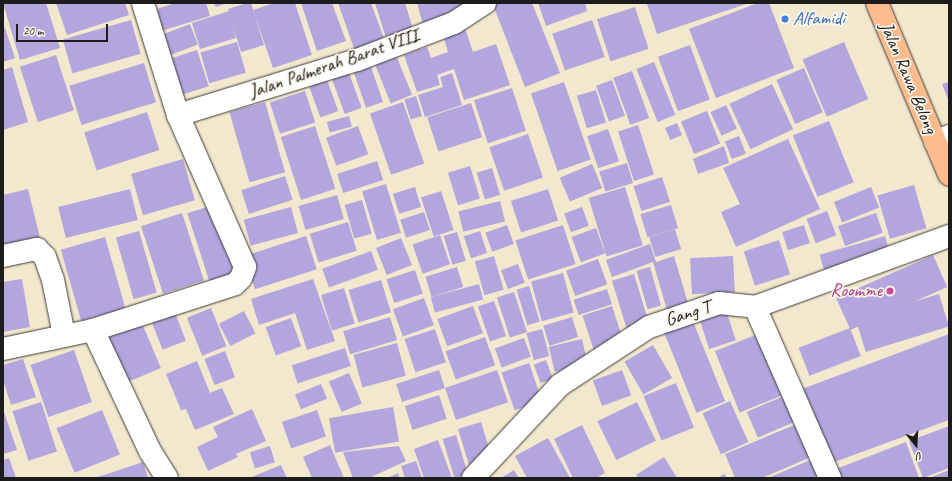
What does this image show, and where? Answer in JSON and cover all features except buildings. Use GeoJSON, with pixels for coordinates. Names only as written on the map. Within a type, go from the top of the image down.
{"type":"FeatureCollection","features":[{"type":"Feature","properties":{"kind":"main road","name":"Jalan Rawa Belong"},"geometry":{"type":"LineString","coordinates":[[881,5],[942,139],[949,174]]}},
{"type":"Feature","properties":{"kind":"street"},"geometry":{"type":"LineString","coordinates":[[3,349],[93,330],[235,284],[241,278],[245,267],[178,115],[143,3]]}},
{"type":"Feature","properties":{"kind":"street","name":"Jalan Palmerah Barat VIII"},"geometry":{"type":"LineString","coordinates":[[178,115],[357,60],[454,23],[484,3]]}},
{"type":"Feature","properties":{"kind":"street","name":"Gang T"},"geometry":{"type":"LineString","coordinates":[[473,478],[560,385],[649,327],[719,303],[755,307],[949,236]]}},
{"type":"Feature","properties":{"kind":"street"},"geometry":{"type":"LineString","coordinates":[[3,256],[38,249],[46,257],[53,280],[64,336]]}},
{"type":"Feature","properties":{"kind":"street"},"geometry":{"type":"LineString","coordinates":[[755,307],[830,478]]}},
{"type":"Feature","properties":{"kind":"street"},"geometry":{"type":"LineString","coordinates":[[93,330],[150,451],[167,478]]}},
{"type":"Feature","properties":{"kind":"place","name":"Alfamidi"},"geometry":{"type":"Point","coordinates":[785,19]}},
{"type":"Feature","properties":{"kind":"place","name":"Roomme"},"geometry":{"type":"Point","coordinates":[890,291]}}]}
